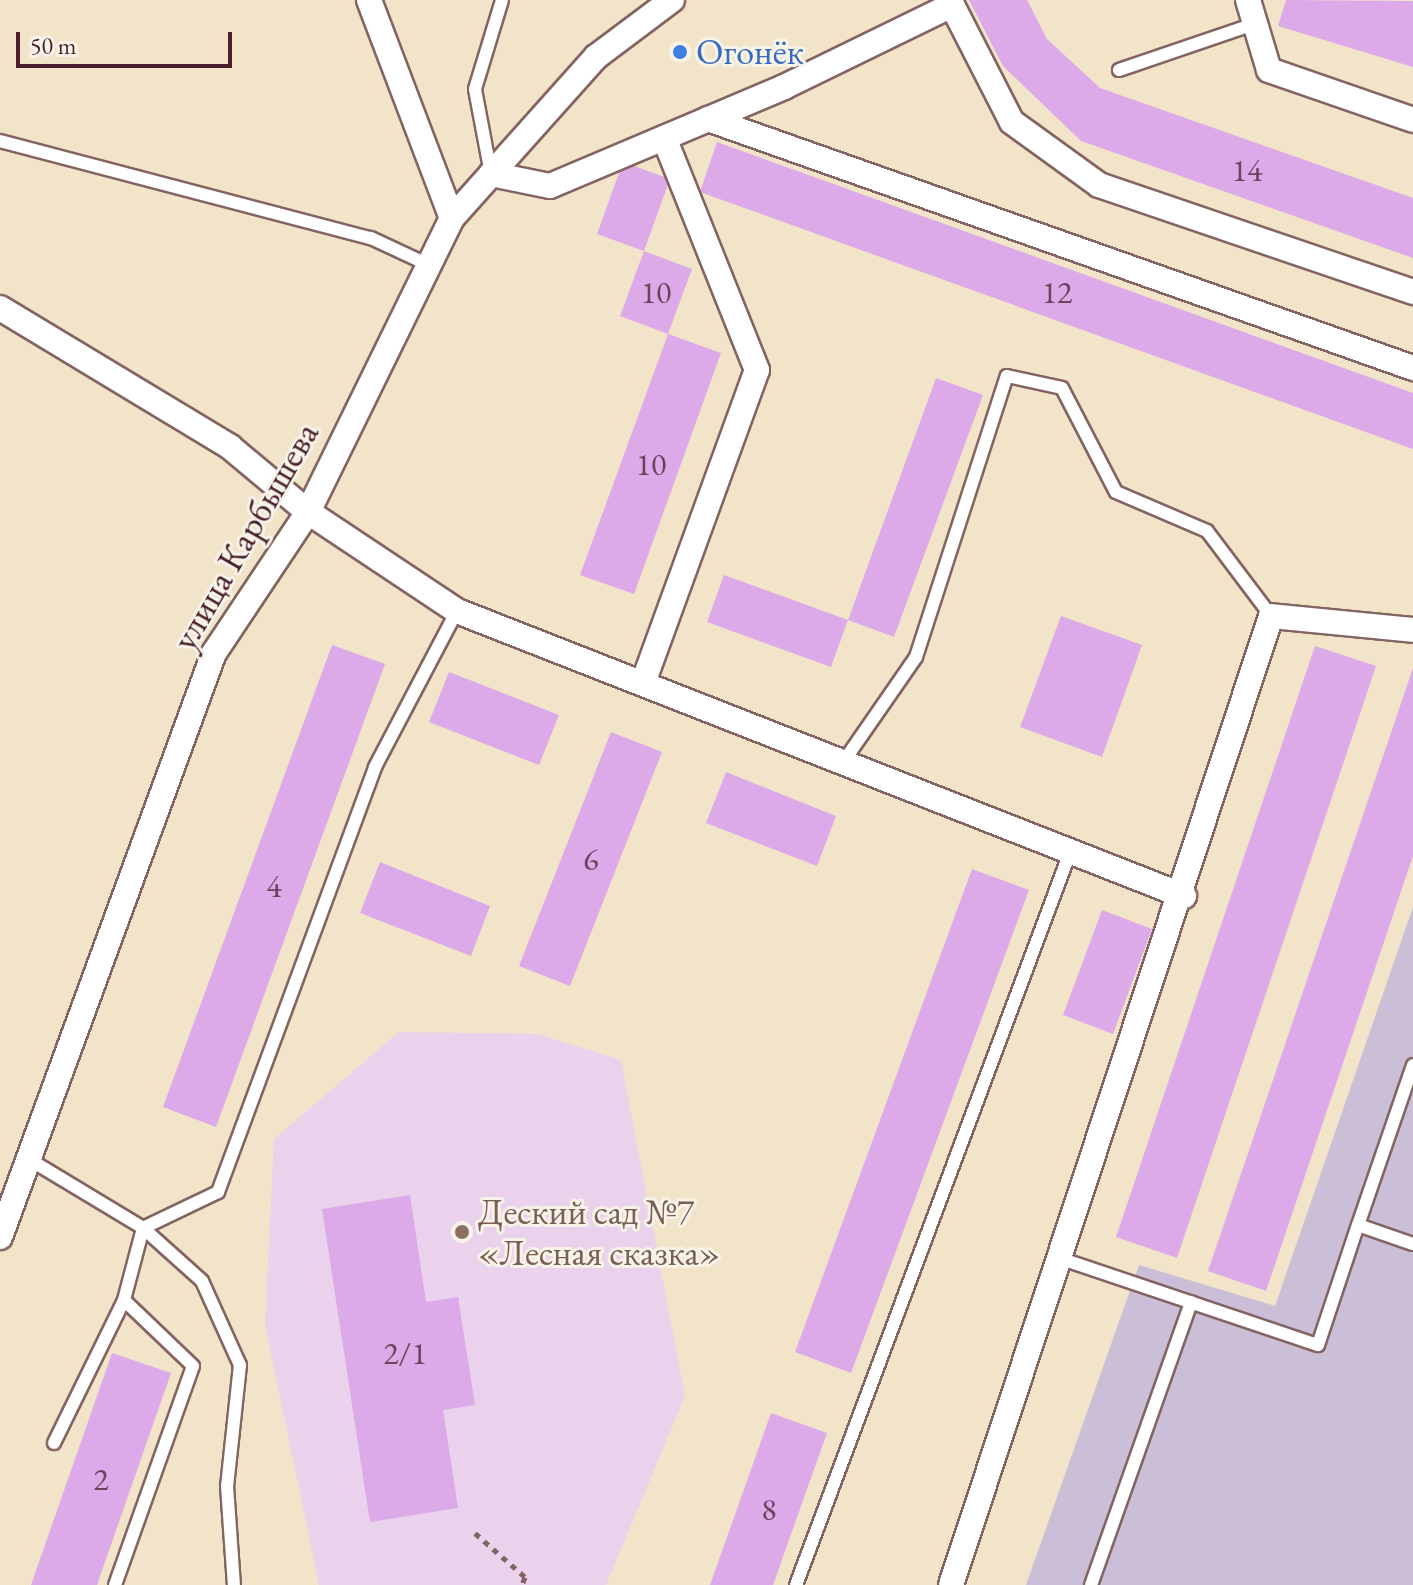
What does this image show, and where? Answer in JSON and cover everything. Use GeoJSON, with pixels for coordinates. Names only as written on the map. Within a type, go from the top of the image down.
{"type":"FeatureCollection","features":[{"type":"Feature","properties":{"kind":"street"},"geometry":{"type":"LineString","coordinates":[[369,0],[452,218]]}},
{"type":"Feature","properties":{"kind":"street","name":"улица Карбышева"},"geometry":{"type":"LineString","coordinates":[[0,1237],[25,1158],[214,653],[308,512],[452,218],[596,57],[672,0]]}},
{"type":"Feature","properties":{"kind":"street"},"geometry":{"type":"LineString","coordinates":[[1248,0],[1269,70],[1413,120]]}},
{"type":"Feature","properties":{"kind":"street"},"geometry":{"type":"LineString","coordinates":[[491,174],[550,186],[708,119],[952,5],[1012,122],[1099,185],[1413,292]]}},
{"type":"Feature","properties":{"kind":"street"},"geometry":{"type":"LineString","coordinates":[[708,119],[1413,368]]}},
{"type":"Feature","properties":{"kind":"street"},"geometry":{"type":"LineString","coordinates":[[643,683],[757,370],[664,138]]}},
{"type":"Feature","properties":{"kind":"street"},"geometry":{"type":"LineString","coordinates":[[0,308],[230,447],[308,512],[457,611],[1184,896]]}},
{"type":"Feature","properties":{"kind":"street"},"geometry":{"type":"LineString","coordinates":[[951,1585],[1184,896],[1223,745],[1271,616],[1413,630]]}},
{"type":"Feature","properties":{"kind":"lane"},"geometry":{"type":"LineString","coordinates":[[491,174],[475,89],[502,0]]}},
{"type":"Feature","properties":{"kind":"lane"},"geometry":{"type":"LineString","coordinates":[[1119,70],[1254,24]]}},
{"type":"Feature","properties":{"kind":"lane"},"geometry":{"type":"LineString","coordinates":[[0,141],[371,238],[429,265]]}},
{"type":"Feature","properties":{"kind":"lane"},"geometry":{"type":"LineString","coordinates":[[844,761],[916,657],[1007,376],[1062,388],[1116,492],[1207,531],[1271,616]]}},
{"type":"Feature","properties":{"kind":"lane"},"geometry":{"type":"LineString","coordinates":[[54,1443],[124,1300],[143,1228],[218,1192],[375,767],[457,611]]}},
{"type":"Feature","properties":{"kind":"lane"},"geometry":{"type":"LineString","coordinates":[[796,1585],[1071,850]]}},
{"type":"Feature","properties":{"kind":"lane"},"geometry":{"type":"LineString","coordinates":[[1062,1259],[1318,1345],[1413,1065]]}},
{"type":"Feature","properties":{"kind":"lane"},"geometry":{"type":"LineString","coordinates":[[25,1158],[143,1228],[202,1281],[240,1365],[227,1486],[234,1585]]}},
{"type":"Feature","properties":{"kind":"lane"},"geometry":{"type":"LineString","coordinates":[[1358,1225],[1413,1244]]}},
{"type":"Feature","properties":{"kind":"lane"},"geometry":{"type":"LineString","coordinates":[[115,1585],[193,1366],[124,1300]]}},
{"type":"Feature","properties":{"kind":"lane"},"geometry":{"type":"LineString","coordinates":[[1091,1585],[1191,1302]]}},
{"type":"Feature","properties":{"kind":"path"},"geometry":{"type":"LineString","coordinates":[[475,1533],[525,1577],[522,1585]]}},
{"type":"Feature","properties":{"kind":"shaded area"},"geometry":{"type":"Polygon","coordinates":[[[1413,907],[1413,1585],[1026,1585],[1139,1265],[1275,1306],[1413,907]]]}},
{"type":"Feature","properties":{"kind":"shaded area","name":"Деский сад №7 «Лесная сказка»"},"geometry":{"type":"Polygon","coordinates":[[[399,1032],[538,1034],[621,1060],[685,1396],[606,1585],[319,1585],[265,1325],[274,1139],[399,1032]]]}},
{"type":"Feature","properties":{"kind":"building"},"geometry":{"type":"Polygon","coordinates":[[[969,0],[1027,0],[1047,39],[1100,88],[1413,198],[1413,258],[1081,141],[1003,66],[969,0]]]}},
{"type":"Feature","properties":{"kind":"building"},"geometry":{"type":"Polygon","coordinates":[[[1286,0],[1413,1],[1413,67],[1278,26],[1286,0]]]}},
{"type":"Feature","properties":{"kind":"building"},"geometry":{"type":"Polygon","coordinates":[[[717,142],[1413,393],[1413,449],[700,192],[717,142]]]}},
{"type":"Feature","properties":{"kind":"building"},"geometry":{"type":"Polygon","coordinates":[[[623,162],[670,179],[644,251],[597,234],[623,162]]]}},
{"type":"Feature","properties":{"kind":"building"},"geometry":{"type":"Polygon","coordinates":[[[644,251],[692,269],[668,334],[620,316],[644,251]]]}},
{"type":"Feature","properties":{"kind":"building"},"geometry":{"type":"Polygon","coordinates":[[[668,334],[721,353],[634,594],[580,575],[668,334]]]}},
{"type":"Feature","properties":{"kind":"building"},"geometry":{"type":"Polygon","coordinates":[[[936,378],[983,395],[894,637],[848,620],[936,378]]]}},
{"type":"Feature","properties":{"kind":"building"},"geometry":{"type":"Polygon","coordinates":[[[724,575],[848,620],[831,667],[707,622],[724,575]]]}},
{"type":"Feature","properties":{"kind":"building"},"geometry":{"type":"Polygon","coordinates":[[[1061,616],[1142,645],[1102,757],[1020,727],[1061,616]]]}},
{"type":"Feature","properties":{"kind":"building"},"geometry":{"type":"Polygon","coordinates":[[[332,645],[385,664],[216,1127],[163,1107],[332,645]]]}},
{"type":"Feature","properties":{"kind":"building"},"geometry":{"type":"Polygon","coordinates":[[[1315,646],[1376,666],[1177,1258],[1116,1237],[1315,646]]]}},
{"type":"Feature","properties":{"kind":"building"},"geometry":{"type":"Polygon","coordinates":[[[1413,668],[1413,856],[1266,1291],[1208,1271],[1413,668]]]}},
{"type":"Feature","properties":{"kind":"building"},"geometry":{"type":"Polygon","coordinates":[[[449,672],[559,715],[539,765],[429,722],[449,672]]]}},
{"type":"Feature","properties":{"kind":"building"},"geometry":{"type":"Polygon","coordinates":[[[611,732],[662,752],[570,986],[519,966],[611,732]]]}},
{"type":"Feature","properties":{"kind":"building"},"geometry":{"type":"Polygon","coordinates":[[[726,772],[836,816],[817,866],[706,823],[726,772]]]}},
{"type":"Feature","properties":{"kind":"building"},"geometry":{"type":"Polygon","coordinates":[[[380,862],[490,906],[471,956],[360,913],[380,862]]]}},
{"type":"Feature","properties":{"kind":"building"},"geometry":{"type":"Polygon","coordinates":[[[972,869],[1029,890],[851,1373],[795,1352],[972,869]]]}},
{"type":"Feature","properties":{"kind":"building"},"geometry":{"type":"Polygon","coordinates":[[[1102,910],[1152,929],[1113,1034],[1063,1015],[1102,910]]]}},
{"type":"Feature","properties":{"kind":"building"},"geometry":{"type":"Polygon","coordinates":[[[410,1195],[426,1302],[458,1297],[475,1405],[443,1410],[458,1508],[370,1522],[322,1209],[410,1195]]]}},
{"type":"Feature","properties":{"kind":"building"},"geometry":{"type":"Polygon","coordinates":[[[112,1353],[171,1373],[97,1585],[31,1585],[112,1353]]]}},
{"type":"Feature","properties":{"kind":"building"},"geometry":{"type":"Polygon","coordinates":[[[771,1413],[827,1433],[773,1585],[710,1585],[771,1413]]]}},
{"type":"Feature","properties":{"kind":"place","name":"Огонёк"},"geometry":{"type":"Point","coordinates":[680,52]}},
{"type":"Feature","properties":{"kind":"place","name":"Деский сад №7 «Лесная сказка»"},"geometry":{"type":"Point","coordinates":[462,1232]}}]}
